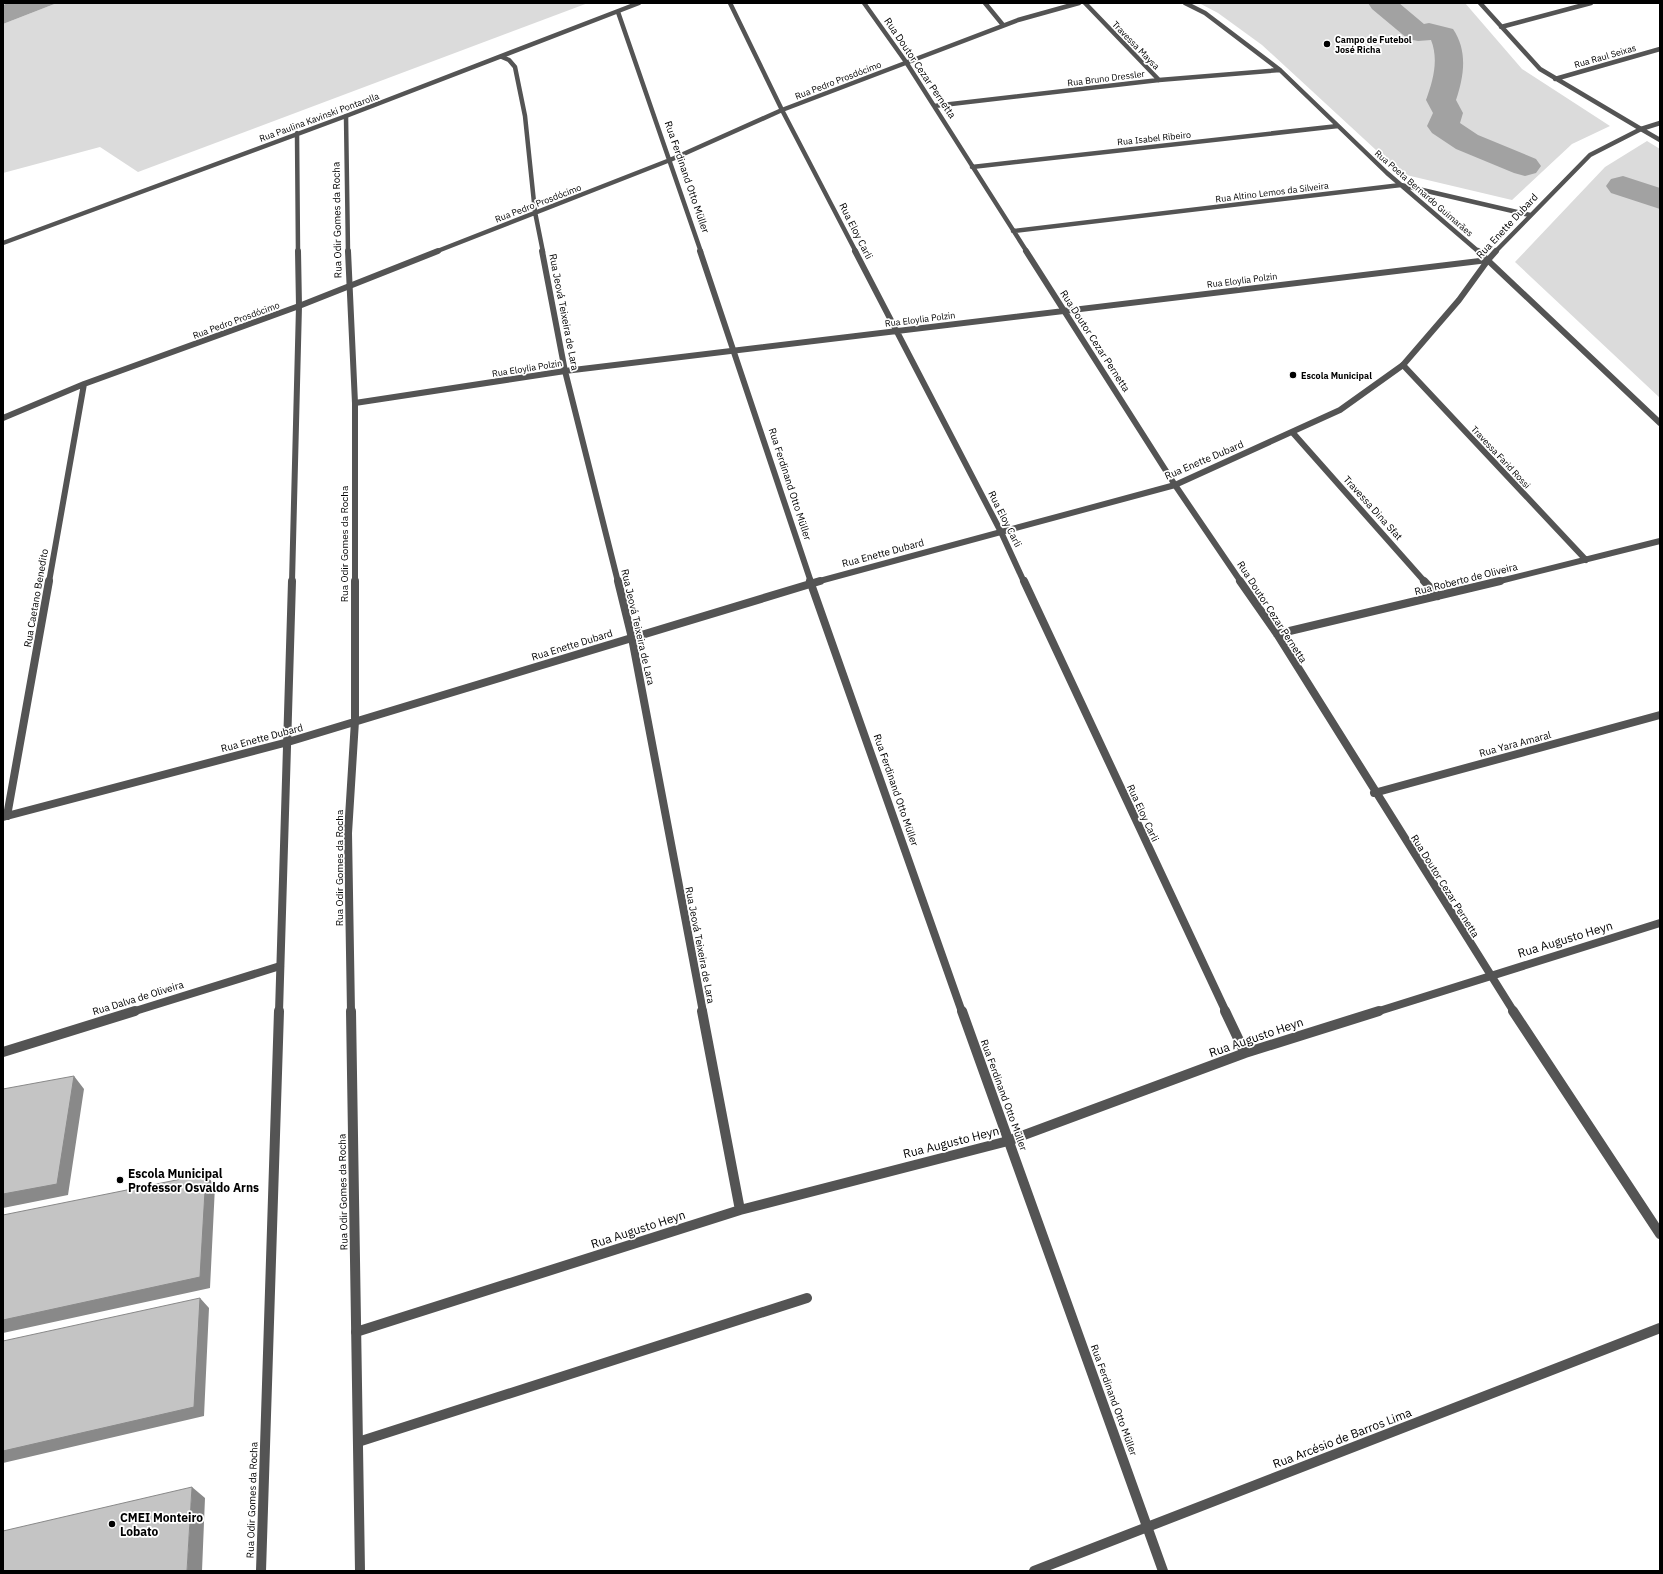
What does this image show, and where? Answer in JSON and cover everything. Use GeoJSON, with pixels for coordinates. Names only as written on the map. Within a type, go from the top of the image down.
{"type":"FeatureCollection","features":[{"type":"Feature","properties":{"kind":"street","name":"Rua Paulina Kavinski Pontarolla"},"geometry":{"type":"LineString","coordinates":[[3,243],[346,116],[639,3]]}},
{"type":"Feature","properties":{"kind":"street","name":"Rua Eloy Carli"},"geometry":{"type":"LineString","coordinates":[[730,3],[782,110],[1001,532],[1245,1053]]}},
{"type":"Feature","properties":{"kind":"street","name":"Rua Doutor Cezar Pernetta"},"geometry":{"type":"LineString","coordinates":[[864,3],[906,62],[1175,485],[1277,634],[1374,793],[1490,976],[1660,1234]]}},
{"type":"Feature","properties":{"kind":"street"},"geometry":{"type":"LineString","coordinates":[[985,3],[1003,25]]}},
{"type":"Feature","properties":{"kind":"street","name":"Rua Pedro Prosdócimo"},"geometry":{"type":"LineString","coordinates":[[3,418],[84,384],[299,306],[670,160],[782,110],[906,62],[1003,25],[1079,3]]}},
{"type":"Feature","properties":{"kind":"street","name":"Travessa Maysa"},"geometry":{"type":"LineString","coordinates":[[1086,3],[1159,80]]}},
{"type":"Feature","properties":{"kind":"street","name":"Rua Poeta Bernardo Guimarães"},"geometry":{"type":"LineString","coordinates":[[1185,3],[1205,13],[1280,70],[1401,185],[1488,260],[1660,423]]}},
{"type":"Feature","properties":{"kind":"street"},"geometry":{"type":"LineString","coordinates":[[1480,3],[1540,68],[1555,79],[1660,140]]}},
{"type":"Feature","properties":{"kind":"street"},"geometry":{"type":"LineString","coordinates":[[1501,27],[1591,3]]}},
{"type":"Feature","properties":{"kind":"street","name":"Rua Ferdinand Otto Müller"},"geometry":{"type":"LineString","coordinates":[[618,12],[670,160],[811,583],[1008,1141],[1163,1571]]}},
{"type":"Feature","properties":{"kind":"street","name":"Rua Raul Seixas"},"geometry":{"type":"LineString","coordinates":[[1555,79],[1660,49]]}},
{"type":"Feature","properties":{"kind":"street","name":"Rua Jeová Teixeira de Lara"},"geometry":{"type":"LineString","coordinates":[[502,57],[509,60],[515,67],[525,116],[535,212],[565,371],[632,638],[740,1210]]}},
{"type":"Feature","properties":{"kind":"street","name":"Rua Bruno Dressler"},"geometry":{"type":"LineString","coordinates":[[934,106],[1159,80],[1280,70]]}},
{"type":"Feature","properties":{"kind":"street","name":"Rua Odir Gomes da Rocha"},"geometry":{"type":"LineString","coordinates":[[346,116],[349,286],[355,403],[355,721],[348,833],[360,1571]]}},
{"type":"Feature","properties":{"kind":"street","name":"Rua Enette Dubard"},"geometry":{"type":"LineString","coordinates":[[5,817],[288,742],[811,583],[1175,485],[1293,433],[1340,410],[1404,365],[1459,300],[1488,260],[1530,215],[1590,155],[1641,129],[1660,122]]}},
{"type":"Feature","properties":{"kind":"street","name":"Rua Isabel Ribeiro"},"geometry":{"type":"LineString","coordinates":[[972,167],[1338,126]]}},
{"type":"Feature","properties":{"kind":"street","name":"Rua Odir Gomes da Rocha"},"geometry":{"type":"LineString","coordinates":[[261,1571],[288,742],[299,306],[297,133]]}},
{"type":"Feature","properties":{"kind":"street","name":"Rua Altino Lemos da Silveira"},"geometry":{"type":"LineString","coordinates":[[1013,231],[1401,185],[1530,215]]}},
{"type":"Feature","properties":{"kind":"street","name":"Rua Eloylia Polzin"},"geometry":{"type":"LineString","coordinates":[[355,403],[565,371],[1488,260]]}},
{"type":"Feature","properties":{"kind":"street","name":"Travessa Farid Rossi"},"geometry":{"type":"LineString","coordinates":[[1404,365],[1586,560]]}},
{"type":"Feature","properties":{"kind":"street","name":"Rua Caetano Benedito"},"geometry":{"type":"LineString","coordinates":[[5,817],[84,384]]}},
{"type":"Feature","properties":{"kind":"street","name":"Travessa Dina Sfat"},"geometry":{"type":"LineString","coordinates":[[1293,433],[1438,596]]}},
{"type":"Feature","properties":{"kind":"street","name":"Rua Roberto de Oliveira"},"geometry":{"type":"LineString","coordinates":[[1277,634],[1586,560],[1660,540]]}},
{"type":"Feature","properties":{"kind":"street","name":"Rua Yara Amaral"},"geometry":{"type":"LineString","coordinates":[[1374,793],[1660,715]]}},
{"type":"Feature","properties":{"kind":"street","name":"Rua Augusto Heyn"},"geometry":{"type":"LineString","coordinates":[[356,1332],[740,1210],[1008,1141],[1245,1053],[1660,923]]}},
{"type":"Feature","properties":{"kind":"street","name":"Rua Dalva de Oliveira"},"geometry":{"type":"LineString","coordinates":[[3,1052],[280,966]]}},
{"type":"Feature","properties":{"kind":"street"},"geometry":{"type":"LineString","coordinates":[[358,1442],[807,1298]]}},
{"type":"Feature","properties":{"kind":"street","name":"Rua Arcésio de Barros Lima"},"geometry":{"type":"LineString","coordinates":[[1034,1571],[1660,1328]]}},
{"type":"Feature","properties":{"kind":"shaded area"},"geometry":{"type":"Polygon","coordinates":[[[8,3],[57,3],[3,24],[3,5],[8,3]]]}},
{"type":"Feature","properties":{"kind":"shaded area"},"geometry":{"type":"Polygon","coordinates":[[[57,3],[588,3],[138,172],[100,147],[3,173],[3,24],[57,3]]]}},
{"type":"Feature","properties":{"kind":"shaded area"},"geometry":{"type":"Polygon","coordinates":[[[1199,3],[1465,3],[1522,69],[1610,126],[1572,144],[1512,200],[1402,174],[1262,45],[1218,13],[1199,3]]]}},
{"type":"Feature","properties":{"kind":"shaded area"},"geometry":{"type":"Polygon","coordinates":[[[1647,141],[1660,149],[1660,398],[1515,262],[1605,167],[1647,141]]]}},
{"type":"Feature","properties":{"kind":"building"},"geometry":{"type":"Polygon","coordinates":[[[74,1076],[57,1184],[3,1194],[3,1089],[74,1076]]]}},
{"type":"Feature","properties":{"kind":"building"},"geometry":{"type":"Polygon","coordinates":[[[206,1174],[200,1277],[3,1320],[3,1215],[206,1174]]]}},
{"type":"Feature","properties":{"kind":"building"},"geometry":{"type":"Polygon","coordinates":[[[200,1298],[194,1407],[3,1451],[3,1341],[200,1298]]]}},
{"type":"Feature","properties":{"kind":"building"},"geometry":{"type":"Polygon","coordinates":[[[192,1487],[187,1571],[3,1571],[3,1531],[192,1487]]]}},
{"type":"Feature","properties":{"kind":"waterway"},"geometry":{"type":"LineString","coordinates":[[1382,3],[1418,33],[1429,31],[1443,35],[1449,60],[1448,76],[1441,100],[1448,113],[1443,126],[1467,142],[1525,166]]}},
{"type":"Feature","properties":{"kind":"waterway"},"geometry":{"type":"LineString","coordinates":[[1623,186],[1660,199]]}},
{"type":"Feature","properties":{"kind":"place","name":"Campo de Futebol José Richa"},"geometry":{"type":"Point","coordinates":[1327,44]}},
{"type":"Feature","properties":{"kind":"place","name":"Escola Municipal"},"geometry":{"type":"Point","coordinates":[1293,375]}},
{"type":"Feature","properties":{"kind":"place","name":"Escola Municipal Professor Osvaldo Arns"},"geometry":{"type":"Point","coordinates":[120,1180]}},
{"type":"Feature","properties":{"kind":"place","name":"CMEI Monteiro Lobato"},"geometry":{"type":"Point","coordinates":[112,1524]}}]}
